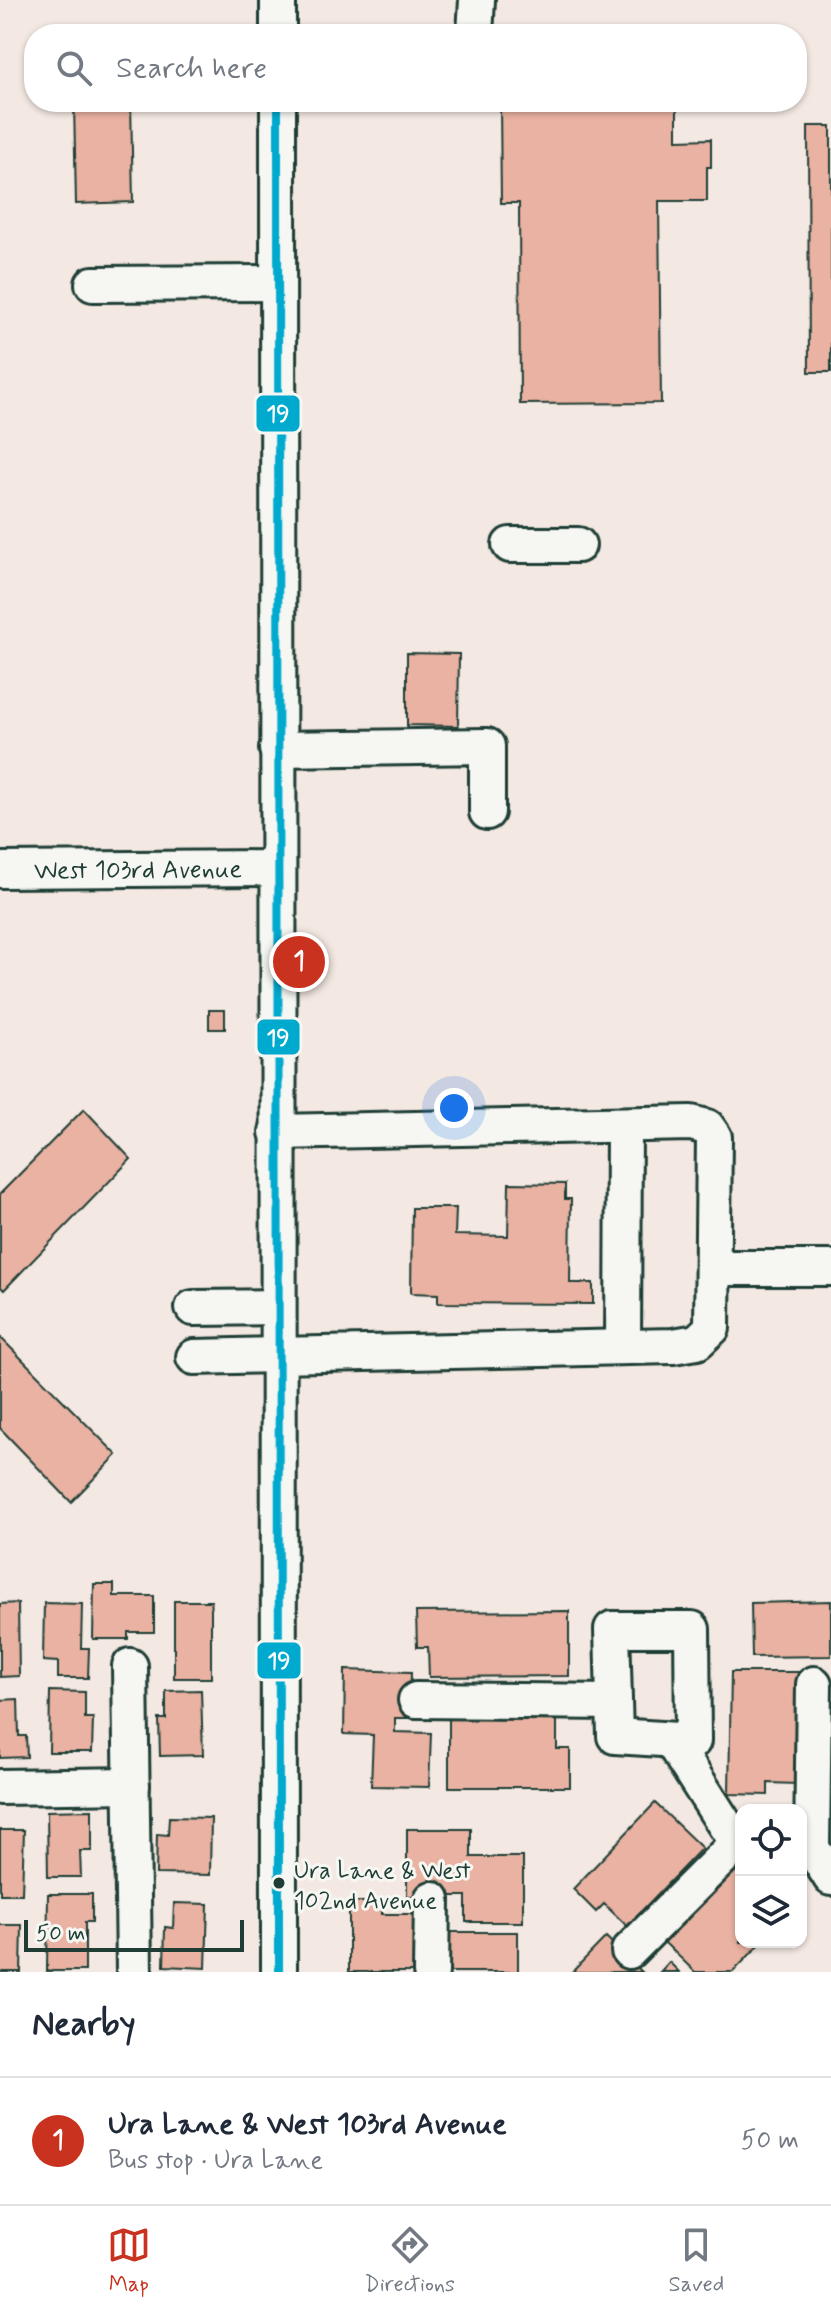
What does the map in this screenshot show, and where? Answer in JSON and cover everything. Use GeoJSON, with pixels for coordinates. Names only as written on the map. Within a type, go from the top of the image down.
{"type":"FeatureCollection","features":[{"type":"Feature","properties":{"kind":"street"},"geometry":{"type":"LineString","coordinates":[[278,0],[278,24]]}},
{"type":"Feature","properties":{"kind":"street"},"geometry":{"type":"LineString","coordinates":[[476,24],[477,0]]}},
{"type":"Feature","properties":{"kind":"street"},"geometry":{"type":"LineString","coordinates":[[278,112],[279,1972]]}},
{"type":"Feature","properties":{"kind":"street"},"geometry":{"type":"LineString","coordinates":[[93,284],[277,283]]}},
{"type":"Feature","properties":{"kind":"street"},"geometry":{"type":"LineString","coordinates":[[510,545],[578,545]]}},
{"type":"Feature","properties":{"kind":"street"},"geometry":{"type":"LineString","coordinates":[[277,749],[487,746],[487,812]]}},
{"type":"Feature","properties":{"kind":"street","name":"West 103rd Avenue"},"geometry":{"type":"LineString","coordinates":[[0,870],[277,868]]}},
{"type":"Feature","properties":{"kind":"street"},"geometry":{"type":"LineString","coordinates":[[194,1357],[673,1346],[697,1342],[712,1328],[714,1137],[707,1127],[691,1123],[277,1132]]}},
{"type":"Feature","properties":{"kind":"street"},"geometry":{"type":"LineString","coordinates":[[623,1347],[624,1125]]}},
{"type":"Feature","properties":{"kind":"street"},"geometry":{"type":"LineString","coordinates":[[713,1268],[831,1268]]}},
{"type":"Feature","properties":{"kind":"street"},"geometry":{"type":"LineString","coordinates":[[193,1308],[277,1307]]}},
{"type":"Feature","properties":{"kind":"street"},"geometry":{"type":"LineString","coordinates":[[612,1629],[692,1629],[693,1741],[671,1740],[615,1736],[612,1629]]}},
{"type":"Feature","properties":{"kind":"street"},"geometry":{"type":"LineString","coordinates":[[130,1666],[134,1972]]}},
{"type":"Feature","properties":{"kind":"street"},"geometry":{"type":"LineString","coordinates":[[807,1827],[814,1684]]}},
{"type":"Feature","properties":{"kind":"street"},"geometry":{"type":"LineString","coordinates":[[416,1700],[613,1702]]}},
{"type":"Feature","properties":{"kind":"street"},"geometry":{"type":"LineString","coordinates":[[671,1740],[729,1831],[735,1834]]}},
{"type":"Feature","properties":{"kind":"street"},"geometry":{"type":"LineString","coordinates":[[0,1787],[132,1785]]}},
{"type":"Feature","properties":{"kind":"street"},"geometry":{"type":"LineString","coordinates":[[629,1951],[735,1842]]}},
{"type":"Feature","properties":{"kind":"street"},"geometry":{"type":"LineString","coordinates":[[807,1848],[831,1878]]}},
{"type":"Feature","properties":{"kind":"street"},"geometry":{"type":"LineString","coordinates":[[431,1972],[432,1899]]}},
{"type":"Feature","properties":{"kind":"building"},"geometry":{"type":"Polygon","coordinates":[[[74,112],[131,112],[133,202],[76,204],[74,112]]]}},
{"type":"Feature","properties":{"kind":"building"},"geometry":{"type":"Polygon","coordinates":[[[500,112],[677,112],[677,140],[711,139],[707,201],[659,201],[661,403],[520,404],[519,203],[501,203],[500,112]]]}},
{"type":"Feature","properties":{"kind":"building"},"geometry":{"type":"Polygon","coordinates":[[[808,126],[831,126],[831,372],[809,372],[808,126]]]}},
{"type":"Feature","properties":{"kind":"building"},"geometry":{"type":"Polygon","coordinates":[[[407,653],[459,654],[458,726],[407,725],[407,653]]]}},
{"type":"Feature","properties":{"kind":"building"},"geometry":{"type":"Polygon","coordinates":[[[209,1010],[225,1010],[225,1029],[209,1029],[209,1010]]]}},
{"type":"Feature","properties":{"kind":"building"},"geometry":{"type":"Polygon","coordinates":[[[84,1109],[131,1159],[4,1290],[0,1286],[0,1194],[84,1109]]]}},
{"type":"Feature","properties":{"kind":"building"},"geometry":{"type":"Polygon","coordinates":[[[509,1183],[565,1184],[565,1199],[571,1199],[570,1283],[593,1283],[593,1304],[438,1303],[438,1294],[411,1293],[412,1208],[456,1208],[455,1235],[508,1236],[509,1183]]]}},
{"type":"Feature","properties":{"kind":"building"},"geometry":{"type":"Polygon","coordinates":[[[0,1337],[117,1455],[71,1502],[0,1428],[0,1337]]]}},
{"type":"Feature","properties":{"kind":"building"},"geometry":{"type":"Polygon","coordinates":[[[94,1584],[114,1584],[114,1596],[154,1596],[154,1632],[128,1632],[128,1639],[93,1639],[94,1584]]]}},
{"type":"Feature","properties":{"kind":"building"},"geometry":{"type":"Polygon","coordinates":[[[174,1601],[211,1601],[211,1678],[174,1678],[174,1601]]]}},
{"type":"Feature","properties":{"kind":"building"},"geometry":{"type":"Polygon","coordinates":[[[831,1601],[831,1656],[752,1657],[751,1603],[831,1601]]]}},
{"type":"Feature","properties":{"kind":"building"},"geometry":{"type":"Polygon","coordinates":[[[18,1603],[19,1676],[0,1677],[0,1604],[18,1603]]]}},
{"type":"Feature","properties":{"kind":"building"},"geometry":{"type":"Polygon","coordinates":[[[44,1603],[82,1604],[81,1648],[89,1648],[88,1678],[58,1678],[58,1662],[43,1661],[44,1603]]]}},
{"type":"Feature","properties":{"kind":"building"},"geometry":{"type":"Polygon","coordinates":[[[569,1611],[569,1676],[429,1677],[428,1647],[417,1647],[416,1612],[569,1611]]]}},
{"type":"Feature","properties":{"kind":"building"},"geometry":{"type":"Polygon","coordinates":[[[345,1670],[411,1672],[410,1718],[395,1718],[395,1732],[431,1733],[429,1787],[371,1786],[373,1735],[344,1734],[345,1670]]]}},
{"type":"Feature","properties":{"kind":"building"},"geometry":{"type":"Polygon","coordinates":[[[731,1672],[799,1672],[797,1784],[768,1783],[768,1795],[729,1794],[731,1672]]]}},
{"type":"Feature","properties":{"kind":"building"},"geometry":{"type":"Polygon","coordinates":[[[201,1690],[203,1755],[160,1756],[159,1719],[166,1719],[166,1691],[201,1690]]]}},
{"type":"Feature","properties":{"kind":"building"},"geometry":{"type":"Polygon","coordinates":[[[50,1691],[85,1692],[85,1718],[93,1718],[92,1752],[49,1752],[50,1691]]]}},
{"type":"Feature","properties":{"kind":"building"},"geometry":{"type":"Polygon","coordinates":[[[18,1699],[19,1736],[26,1736],[27,1757],[0,1758],[0,1700],[18,1699]]]}},
{"type":"Feature","properties":{"kind":"building"},"geometry":{"type":"Polygon","coordinates":[[[449,1718],[557,1718],[557,1749],[570,1749],[570,1787],[449,1787],[449,1718]]]}},
{"type":"Feature","properties":{"kind":"building"},"geometry":{"type":"Polygon","coordinates":[[[655,1803],[702,1848],[627,1926],[604,1904],[596,1912],[573,1889],[655,1803]]]}},
{"type":"Feature","properties":{"kind":"building"},"geometry":{"type":"Polygon","coordinates":[[[92,1810],[92,1851],[80,1851],[81,1877],[48,1877],[47,1811],[92,1810]]]}},
{"type":"Feature","properties":{"kind":"building"},"geometry":{"type":"Polygon","coordinates":[[[169,1817],[211,1818],[210,1875],[156,1874],[157,1834],[168,1835],[169,1817]]]}},
{"type":"Feature","properties":{"kind":"building"},"geometry":{"type":"Polygon","coordinates":[[[407,1829],[471,1829],[471,1857],[523,1857],[523,1922],[466,1922],[466,1896],[407,1896],[407,1829]]]}},
{"type":"Feature","properties":{"kind":"building"},"geometry":{"type":"Polygon","coordinates":[[[0,1830],[24,1830],[22,1894],[0,1894],[0,1830]]]}},
{"type":"Feature","properties":{"kind":"building"},"geometry":{"type":"Polygon","coordinates":[[[735,1868],[735,1948],[756,1948],[733,1972],[695,1972],[664,1942],[735,1868]]]}},
{"type":"Feature","properties":{"kind":"building"},"geometry":{"type":"Polygon","coordinates":[[[48,1894],[92,1894],[92,1922],[85,1922],[85,1971],[47,1971],[48,1894]]]}},
{"type":"Feature","properties":{"kind":"building"},"geometry":{"type":"Polygon","coordinates":[[[349,1902],[382,1902],[382,1914],[413,1914],[413,1972],[349,1972],[349,1902]]]}},
{"type":"Feature","properties":{"kind":"building"},"geometry":{"type":"Polygon","coordinates":[[[174,1903],[208,1904],[206,1968],[164,1966],[165,1927],[173,1928],[174,1903]]]}},
{"type":"Feature","properties":{"kind":"building"},"geometry":{"type":"Polygon","coordinates":[[[0,1925],[22,1925],[21,1972],[0,1972],[0,1925]]]}},
{"type":"Feature","properties":{"kind":"building"},"geometry":{"type":"Polygon","coordinates":[[[450,1932],[518,1932],[518,1972],[450,1972],[450,1932]]]}},
{"type":"Feature","properties":{"kind":"building"},"geometry":{"type":"Polygon","coordinates":[[[606,1937],[642,1972],[572,1972],[606,1937]]]}},
{"type":"Feature","properties":{"kind":"building"},"geometry":{"type":"Polygon","coordinates":[[[669,1962],[679,1972],[660,1972],[669,1962]]]}},
{"type":"Feature","properties":{"kind":"transit line","name":"19"},"geometry":{"type":"LineString","coordinates":[[278,112],[279,1972]]}},
{"type":"Feature","properties":{"kind":"place","name":"Ura Lane & West 103rd Avenue"},"geometry":{"type":"Point","coordinates":[299,962]}},
{"type":"Feature","properties":{"kind":"place","name":"Ura Lane & West 102nd Avenue"},"geometry":{"type":"Point","coordinates":[279,1883]}}]}
